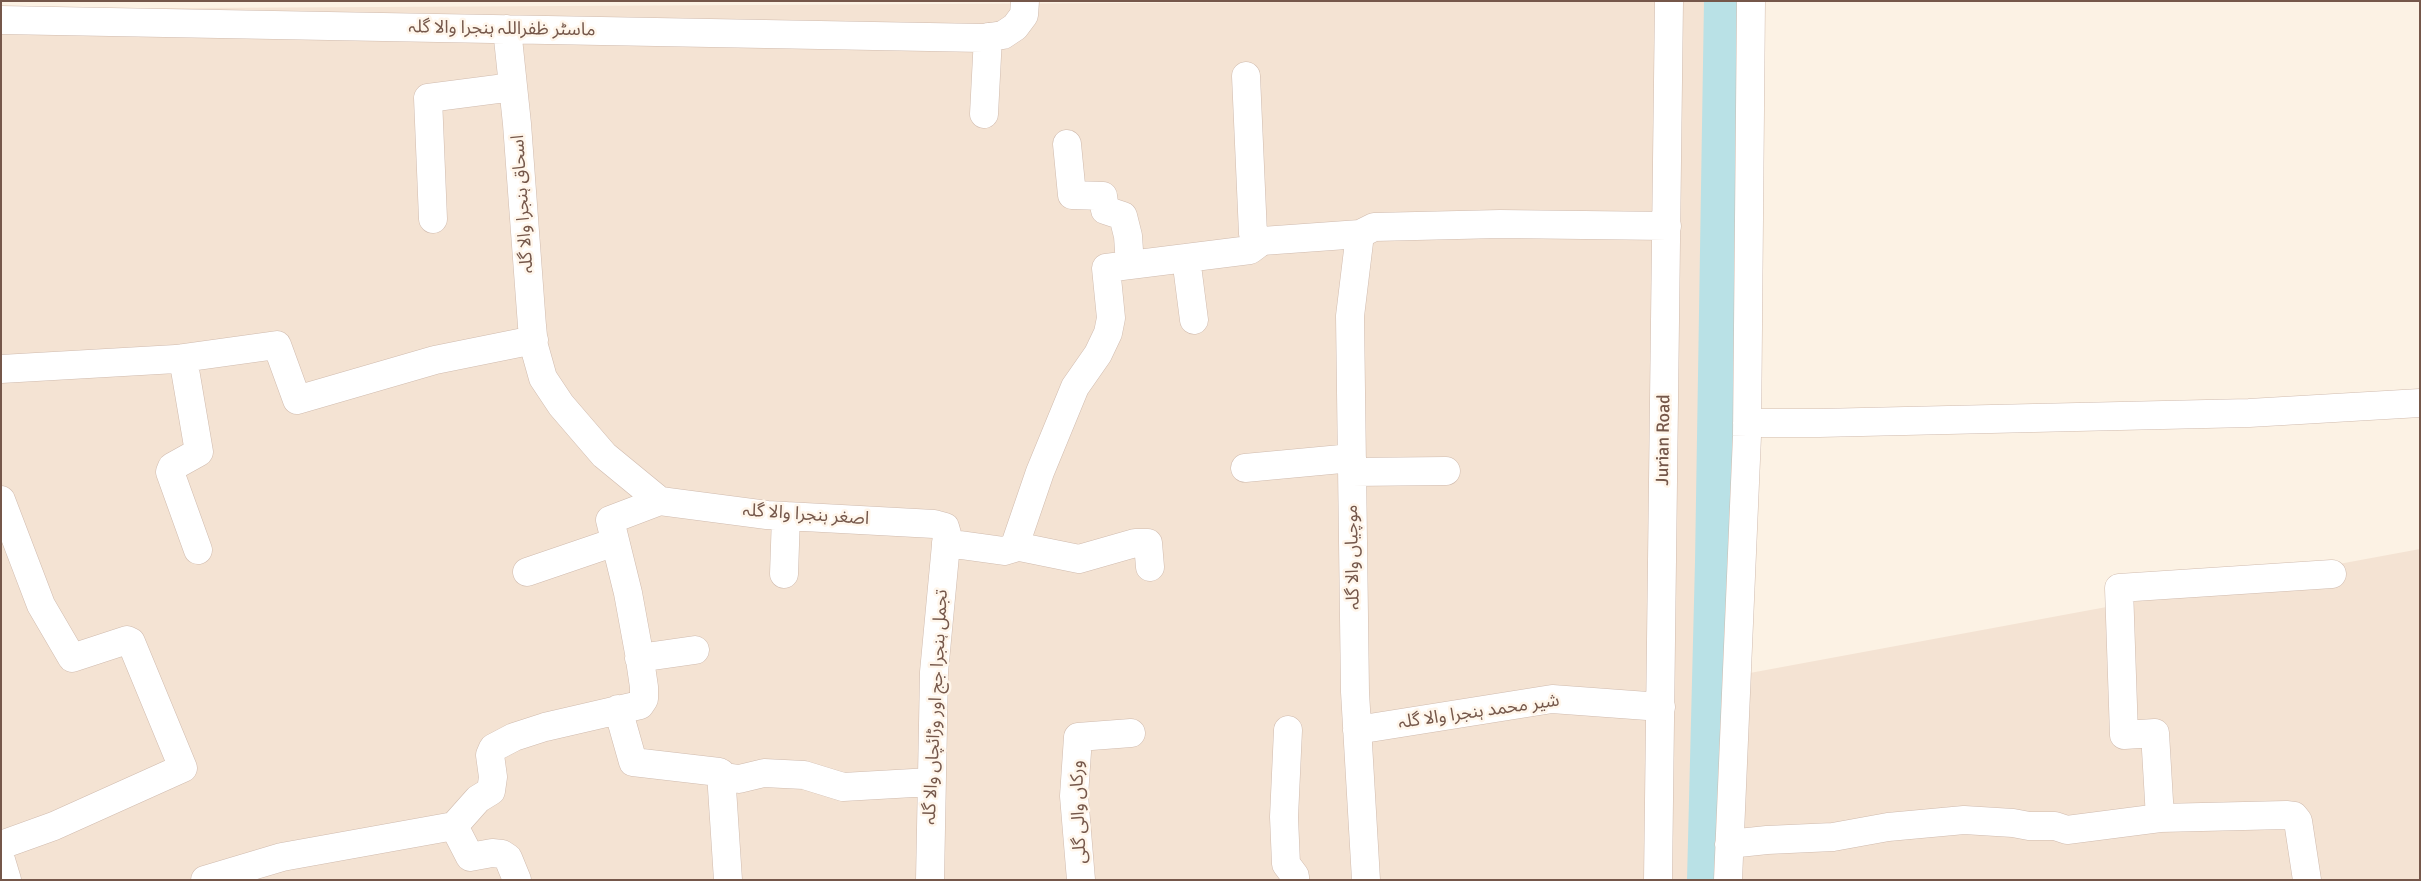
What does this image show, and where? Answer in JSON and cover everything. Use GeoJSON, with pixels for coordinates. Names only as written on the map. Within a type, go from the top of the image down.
{"type":"FeatureCollection","features":[{"type":"Feature","properties":{"kind":"street"},"geometry":{"type":"LineString","coordinates":[[984,114],[995,36],[1015,27],[1024,15],[1024,1]]}},
{"type":"Feature","properties":{"kind":"street","name":"Jurian Road"},"geometry":{"type":"LineString","coordinates":[[1658,880],[1670,1]]}},
{"type":"Feature","properties":{"kind":"street"},"geometry":{"type":"LineString","coordinates":[[1728,880],[1747,422],[1751,1]]}},
{"type":"Feature","properties":{"kind":"street","name":"ماسٹر ظفراللہ ہنجرا والا گلہ"},"geometry":{"type":"LineString","coordinates":[[1,20],[995,36]]}},
{"type":"Feature","properties":{"kind":"street","name":"اسحاق ہنجرا والا گلہ"},"geometry":{"type":"LineString","coordinates":[[507,29],[534,340],[543,378],[561,405],[604,455],[660,501]]}},
{"type":"Feature","properties":{"kind":"street"},"geometry":{"type":"LineString","coordinates":[[1246,76],[1254,234],[1260,243]]}},
{"type":"Feature","properties":{"kind":"street"},"geometry":{"type":"LineString","coordinates":[[433,219],[428,98],[513,87]]}},
{"type":"Feature","properties":{"kind":"street"},"geometry":{"type":"LineString","coordinates":[[1067,144],[1072,195],[1103,196],[1105,210],[1123,216],[1128,236],[1130,265]]}},
{"type":"Feature","properties":{"kind":"street"},"geometry":{"type":"LineString","coordinates":[[1015,546],[1040,472],[1075,387],[1098,354],[1108,334],[1111,318],[1106,268],[1250,250],[1260,243],[1360,234],[1374,227],[1384,226],[1500,224],[1666,226]]}},
{"type":"Feature","properties":{"kind":"street","name":"موچیاں والا گلہ"},"geometry":{"type":"LineString","coordinates":[[1360,234],[1350,316],[1357,730],[1366,880]]}},
{"type":"Feature","properties":{"kind":"street"},"geometry":{"type":"LineString","coordinates":[[1186,258],[1194,320]]}},
{"type":"Feature","properties":{"kind":"street"},"geometry":{"type":"LineString","coordinates":[[1,368],[183,358],[277,345],[297,400],[435,360],[534,340]]}},
{"type":"Feature","properties":{"kind":"street"},"geometry":{"type":"LineString","coordinates":[[183,358],[199,452],[172,467],[170,472],[198,550]]}},
{"type":"Feature","properties":{"kind":"street"},"geometry":{"type":"LineString","coordinates":[[1747,422],[1819,423],[2249,413],[2420,403]]}},
{"type":"Feature","properties":{"kind":"street"},"geometry":{"type":"LineString","coordinates":[[1245,468],[1352,465],[1446,471]]}},
{"type":"Feature","properties":{"kind":"street"},"geometry":{"type":"LineString","coordinates":[[1,500],[41,605],[72,658],[127,640],[130,642],[183,768],[54,826],[1,845]]}},
{"type":"Feature","properties":{"kind":"street"},"geometry":{"type":"LineString","coordinates":[[205,880],[282,857],[454,826],[478,799],[491,790],[493,777],[490,755],[493,748],[514,737],[545,727],[640,705],[644,699],[640,658],[628,593],[610,520],[660,501]]}},
{"type":"Feature","properties":{"kind":"street","name":"اصغر ہنجرا والا گلہ"},"geometry":{"type":"LineString","coordinates":[[660,501],[786,516],[934,524],[945,527],[946,539]]}},
{"type":"Feature","properties":{"kind":"street"},"geometry":{"type":"LineString","coordinates":[[784,574],[786,516]]}},
{"type":"Feature","properties":{"kind":"street"},"geometry":{"type":"LineString","coordinates":[[946,539],[1004,550],[1015,546],[1079,559],[1135,542],[1148,543],[1150,567]]}},
{"type":"Feature","properties":{"kind":"street","name":"تجمل ہنجرا جج اور وڑائچاں والا گلہ"},"geometry":{"type":"LineString","coordinates":[[930,880],[934,672],[946,539]]}},
{"type":"Feature","properties":{"kind":"street"},"geometry":{"type":"LineString","coordinates":[[528,572],[615,542]]}},
{"type":"Feature","properties":{"kind":"street"},"geometry":{"type":"LineString","coordinates":[[2160,818],[2155,733],[2124,735],[2119,588],[2332,574]]}},
{"type":"Feature","properties":{"kind":"street"},"geometry":{"type":"LineString","coordinates":[[640,658],[695,650]]}},
{"type":"Feature","properties":{"kind":"street","name":"شیر محمد ہنجرا والا گلہ"},"geometry":{"type":"LineString","coordinates":[[1357,730],[1552,699],[1661,707]]}},
{"type":"Feature","properties":{"kind":"street"},"geometry":{"type":"LineString","coordinates":[[618,709],[633,762],[721,773],[725,777],[739,779],[764,774],[804,775],[843,787],[931,782]]}},
{"type":"Feature","properties":{"kind":"street"},"geometry":{"type":"LineString","coordinates":[[1288,730],[1284,818],[1286,864],[1295,876],[1295,880]]}},
{"type":"Feature","properties":{"kind":"street","name":"ورکاں والی گلی"},"geometry":{"type":"LineString","coordinates":[[1081,880],[1074,796],[1078,736],[1131,733]]}},
{"type":"Feature","properties":{"kind":"street"},"geometry":{"type":"LineString","coordinates":[[721,773],[728,880]]}},
{"type":"Feature","properties":{"kind":"street"},"geometry":{"type":"LineString","coordinates":[[1729,844],[1833,837],[1888,827],[1964,820],[2029,826],[2055,826],[2067,830],[2160,818],[2286,815],[2294,816],[2298,821],[2307,880]]}},
{"type":"Feature","properties":{"kind":"street"},"geometry":{"type":"LineString","coordinates":[[454,826],[470,857],[492,853],[502,854],[508,858],[517,880]]}},
{"type":"Feature","properties":{"kind":"street"},"geometry":{"type":"LineString","coordinates":[[1,860],[7,880]]}},
{"type":"Feature","properties":{"kind":"shaded area"},"geometry":{"type":"Polygon","coordinates":[[[1722,1],[1739,675],[2420,549],[2420,880],[1,880],[1,9],[1722,1]]]}},
{"type":"Feature","properties":{"kind":"waterway"},"geometry":{"type":"LineString","coordinates":[[1705,880],[1713,562],[1722,1]]}}]}
